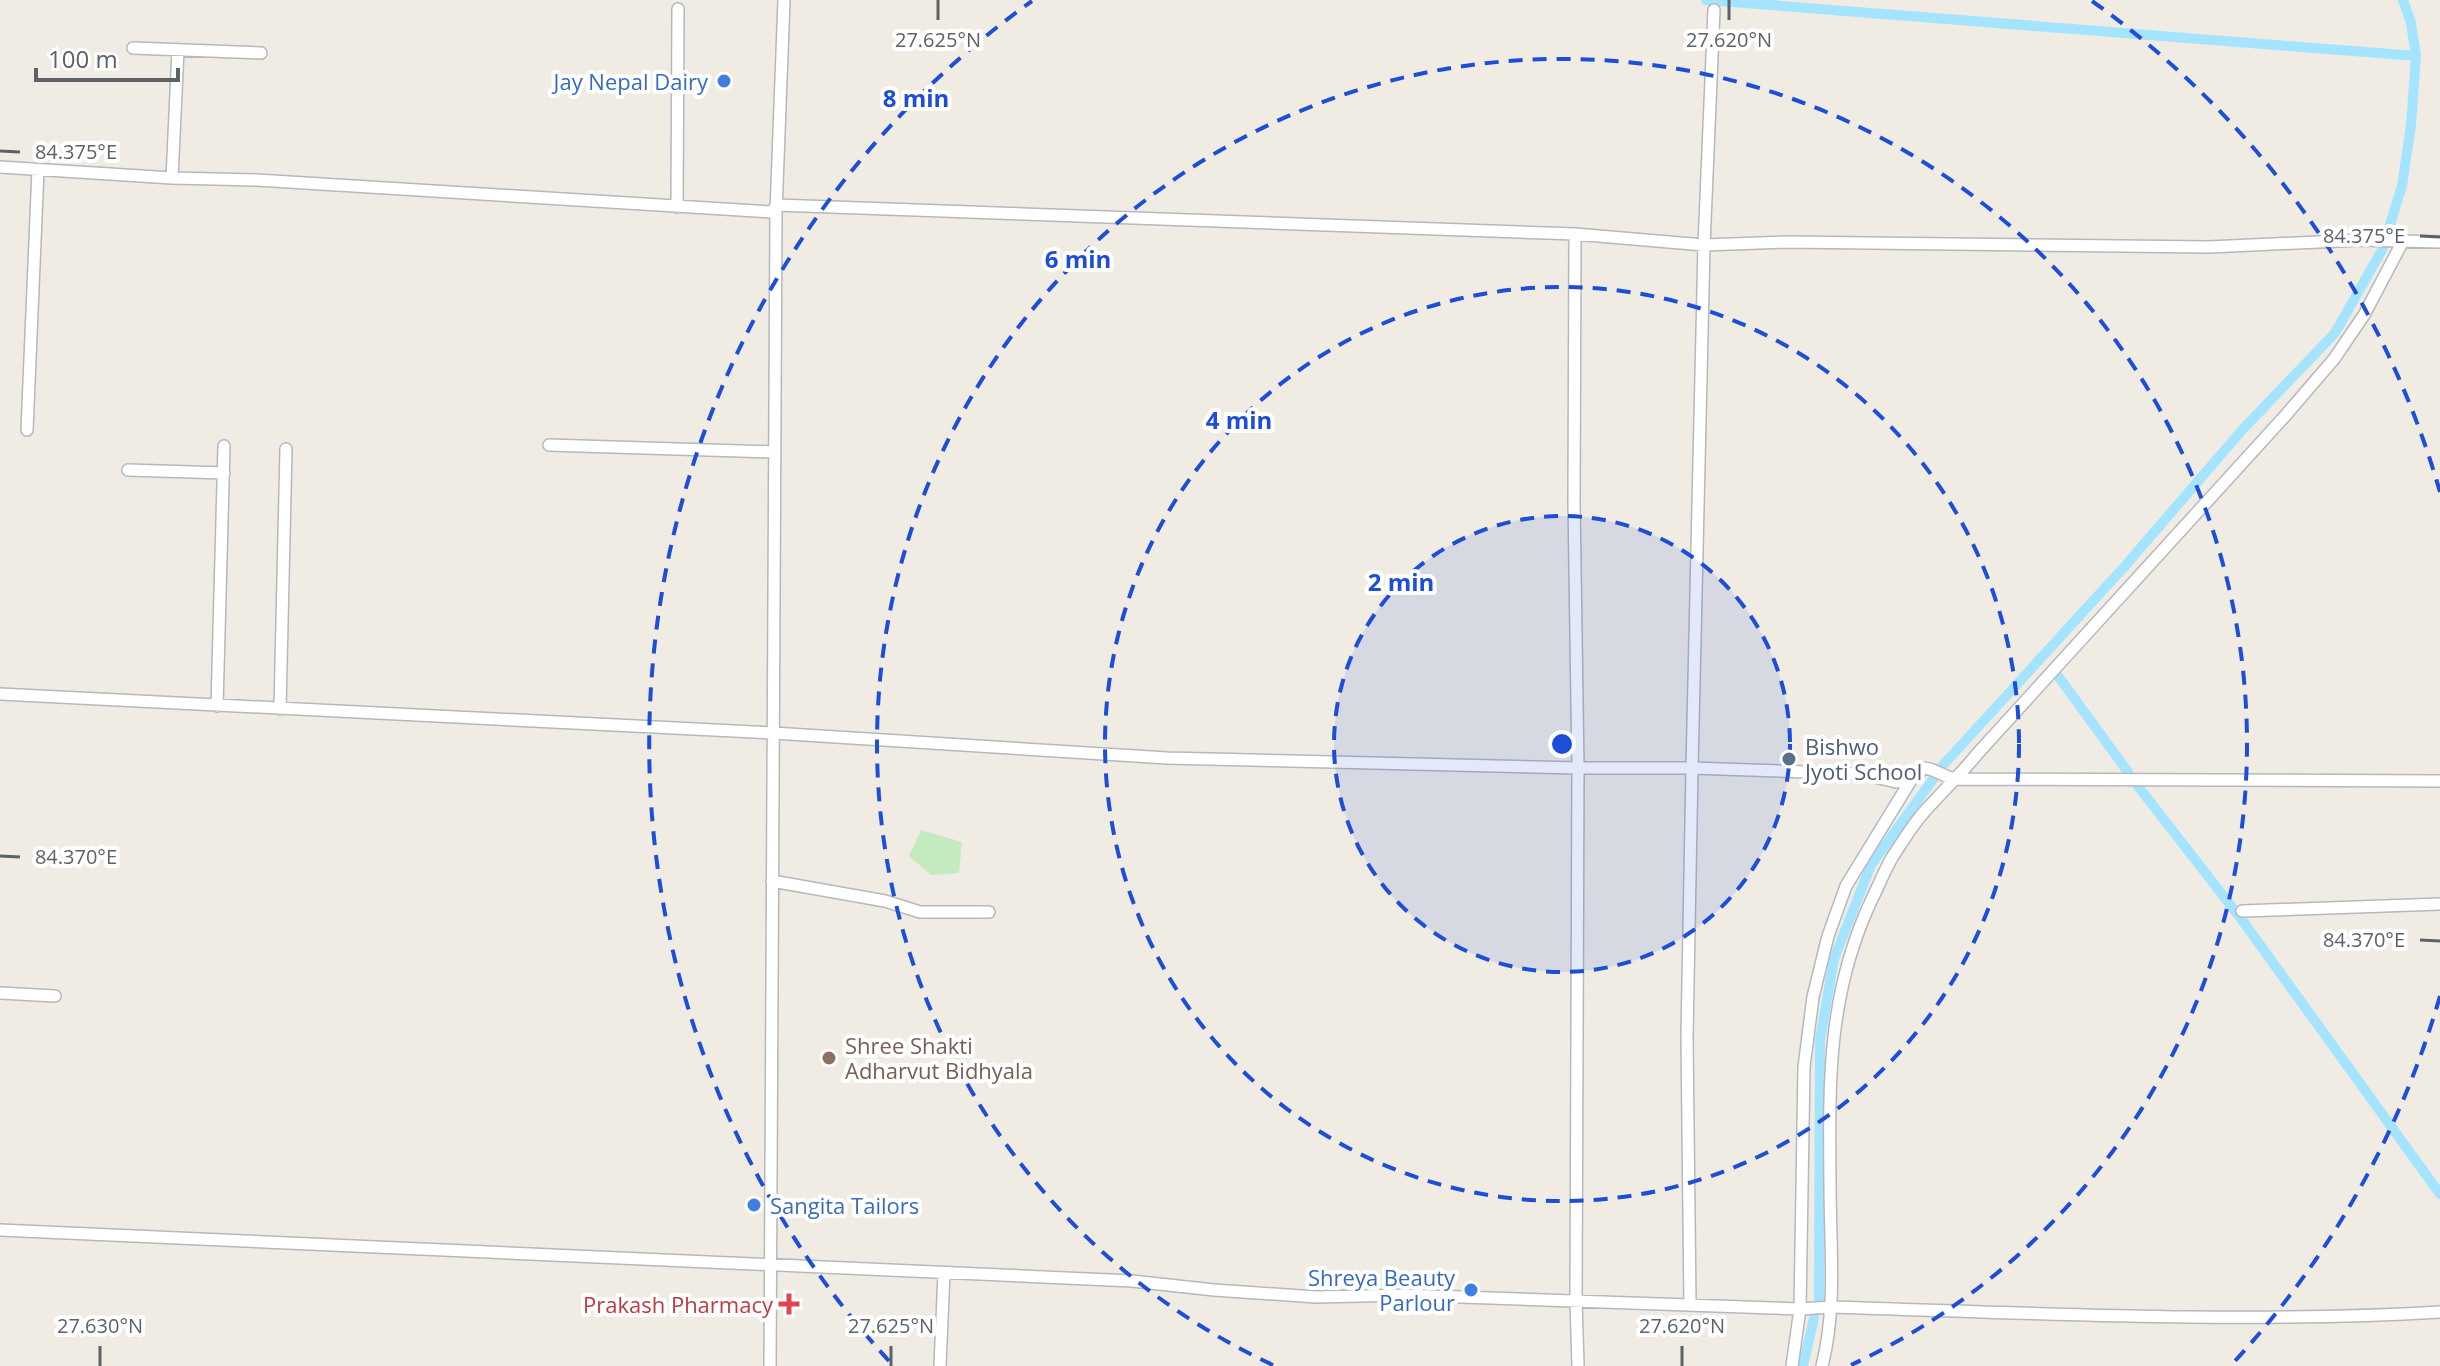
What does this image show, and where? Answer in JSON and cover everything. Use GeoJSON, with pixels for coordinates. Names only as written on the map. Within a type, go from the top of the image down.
{"type":"FeatureCollection","features":[{"type":"Feature","properties":{"kind":"street"},"geometry":{"type":"LineString","coordinates":[[770,1366],[777,205],[784,0]]}},
{"type":"Feature","properties":{"kind":"street"},"geometry":{"type":"LineString","coordinates":[[677,207],[678,9]]}},
{"type":"Feature","properties":{"kind":"street"},"geometry":{"type":"LineString","coordinates":[[1690,1305],[1687,1036],[1704,245],[1714,10]]}},
{"type":"Feature","properties":{"kind":"street"},"geometry":{"type":"LineString","coordinates":[[133,48],[261,53]]}},
{"type":"Feature","properties":{"kind":"street"},"geometry":{"type":"LineString","coordinates":[[172,178],[178,50]]}},
{"type":"Feature","properties":{"kind":"street"},"geometry":{"type":"LineString","coordinates":[[0,167],[771,212],[777,205]]}},
{"type":"Feature","properties":{"kind":"street"},"geometry":{"type":"LineString","coordinates":[[27,430],[38,170]]}},
{"type":"Feature","properties":{"kind":"street"},"geometry":{"type":"LineString","coordinates":[[777,205],[1575,234],[1704,245],[1787,242],[2209,247],[2440,242]]}},
{"type":"Feature","properties":{"kind":"street"},"geometry":{"type":"LineString","coordinates":[[1575,234],[1578,1366]]}},
{"type":"Feature","properties":{"kind":"street"},"geometry":{"type":"LineString","coordinates":[[1822,1366],[1830,1307],[1832,1044],[1840,989],[1857,931],[1891,859],[1951,778],[1978,753],[2334,359],[2364,315],[2399,241]]}},
{"type":"Feature","properties":{"kind":"street"},"geometry":{"type":"LineString","coordinates":[[549,445],[775,452]]}},
{"type":"Feature","properties":{"kind":"street"},"geometry":{"type":"LineString","coordinates":[[217,706],[224,446]]}},
{"type":"Feature","properties":{"kind":"street"},"geometry":{"type":"LineString","coordinates":[[280,709],[286,449]]}},
{"type":"Feature","properties":{"kind":"street"},"geometry":{"type":"LineString","coordinates":[[128,470],[224,473]]}},
{"type":"Feature","properties":{"kind":"street"},"geometry":{"type":"LineString","coordinates":[[0,694],[773,733],[1167,758],[1692,768],[1862,774],[1896,782],[1911,780]]}},
{"type":"Feature","properties":{"kind":"street"},"geometry":{"type":"LineString","coordinates":[[1792,1366],[1800,1309],[1804,1067],[1813,997],[1828,936],[1846,886],[1911,780],[1924,768],[1951,778],[2440,781]]}},
{"type":"Feature","properties":{"kind":"street"},"geometry":{"type":"LineString","coordinates":[[772,881],[885,901],[920,912],[989,912]]}},
{"type":"Feature","properties":{"kind":"street"},"geometry":{"type":"LineString","coordinates":[[2242,911],[2440,904]]}},
{"type":"Feature","properties":{"kind":"street"},"geometry":{"type":"LineString","coordinates":[[0,993],[55,996]]}},
{"type":"Feature","properties":{"kind":"street"},"geometry":{"type":"LineString","coordinates":[[0,1230],[1132,1281],[1316,1297],[1403,1295],[1800,1309],[1830,1307],[2223,1317],[2353,1317],[2440,1312]]}},
{"type":"Feature","properties":{"kind":"street"},"geometry":{"type":"LineString","coordinates":[[940,1366],[944,1273]]}},
{"type":"Feature","properties":{"kind":"green space"},"geometry":{"type":"Polygon","coordinates":[[[921,830],[962,842],[959,873],[931,875],[909,856],[921,830]]]}},
{"type":"Feature","properties":{"kind":"waterway"},"geometry":{"type":"LineString","coordinates":[[1706,0],[2416,56]]}},
{"type":"Feature","properties":{"kind":"waterway"},"geometry":{"type":"LineString","coordinates":[[1819,1299],[1820,1040],[1834,959],[1871,865],[1944,764],[2125,566],[2243,429],[2335,333],[2382,250],[2402,186],[2411,125],[2416,56],[2411,23],[2403,0]]}},
{"type":"Feature","properties":{"kind":"waterway"},"geometry":{"type":"LineString","coordinates":[[2058,676],[2128,772]]}},
{"type":"Feature","properties":{"kind":"waterway"},"geometry":{"type":"LineString","coordinates":[[2137,785],[2242,920],[2440,1194]]}},
{"type":"Feature","properties":{"kind":"waterway"},"geometry":{"type":"LineString","coordinates":[[1803,1366],[1814,1318]]}},
{"type":"Feature","properties":{"kind":"place","name":"Jay Nepal Dairy"},"geometry":{"type":"Point","coordinates":[724,81]}},
{"type":"Feature","properties":{"kind":"place","name":"Bishwo Jyoti School"},"geometry":{"type":"Point","coordinates":[1789,759]}},
{"type":"Feature","properties":{"kind":"place","name":"Shree Shakti Adharvut Bidhyala"},"geometry":{"type":"Point","coordinates":[829,1058]}},
{"type":"Feature","properties":{"kind":"place","name":"Sangita Tailors"},"geometry":{"type":"Point","coordinates":[754,1205]}},
{"type":"Feature","properties":{"kind":"place","name":"Shreya Beauty Parlour"},"geometry":{"type":"Point","coordinates":[1471,1290]}},
{"type":"Feature","properties":{"kind":"place","name":"Prakash Pharmacy"},"geometry":{"type":"Point","coordinates":[789,1304]}}]}
